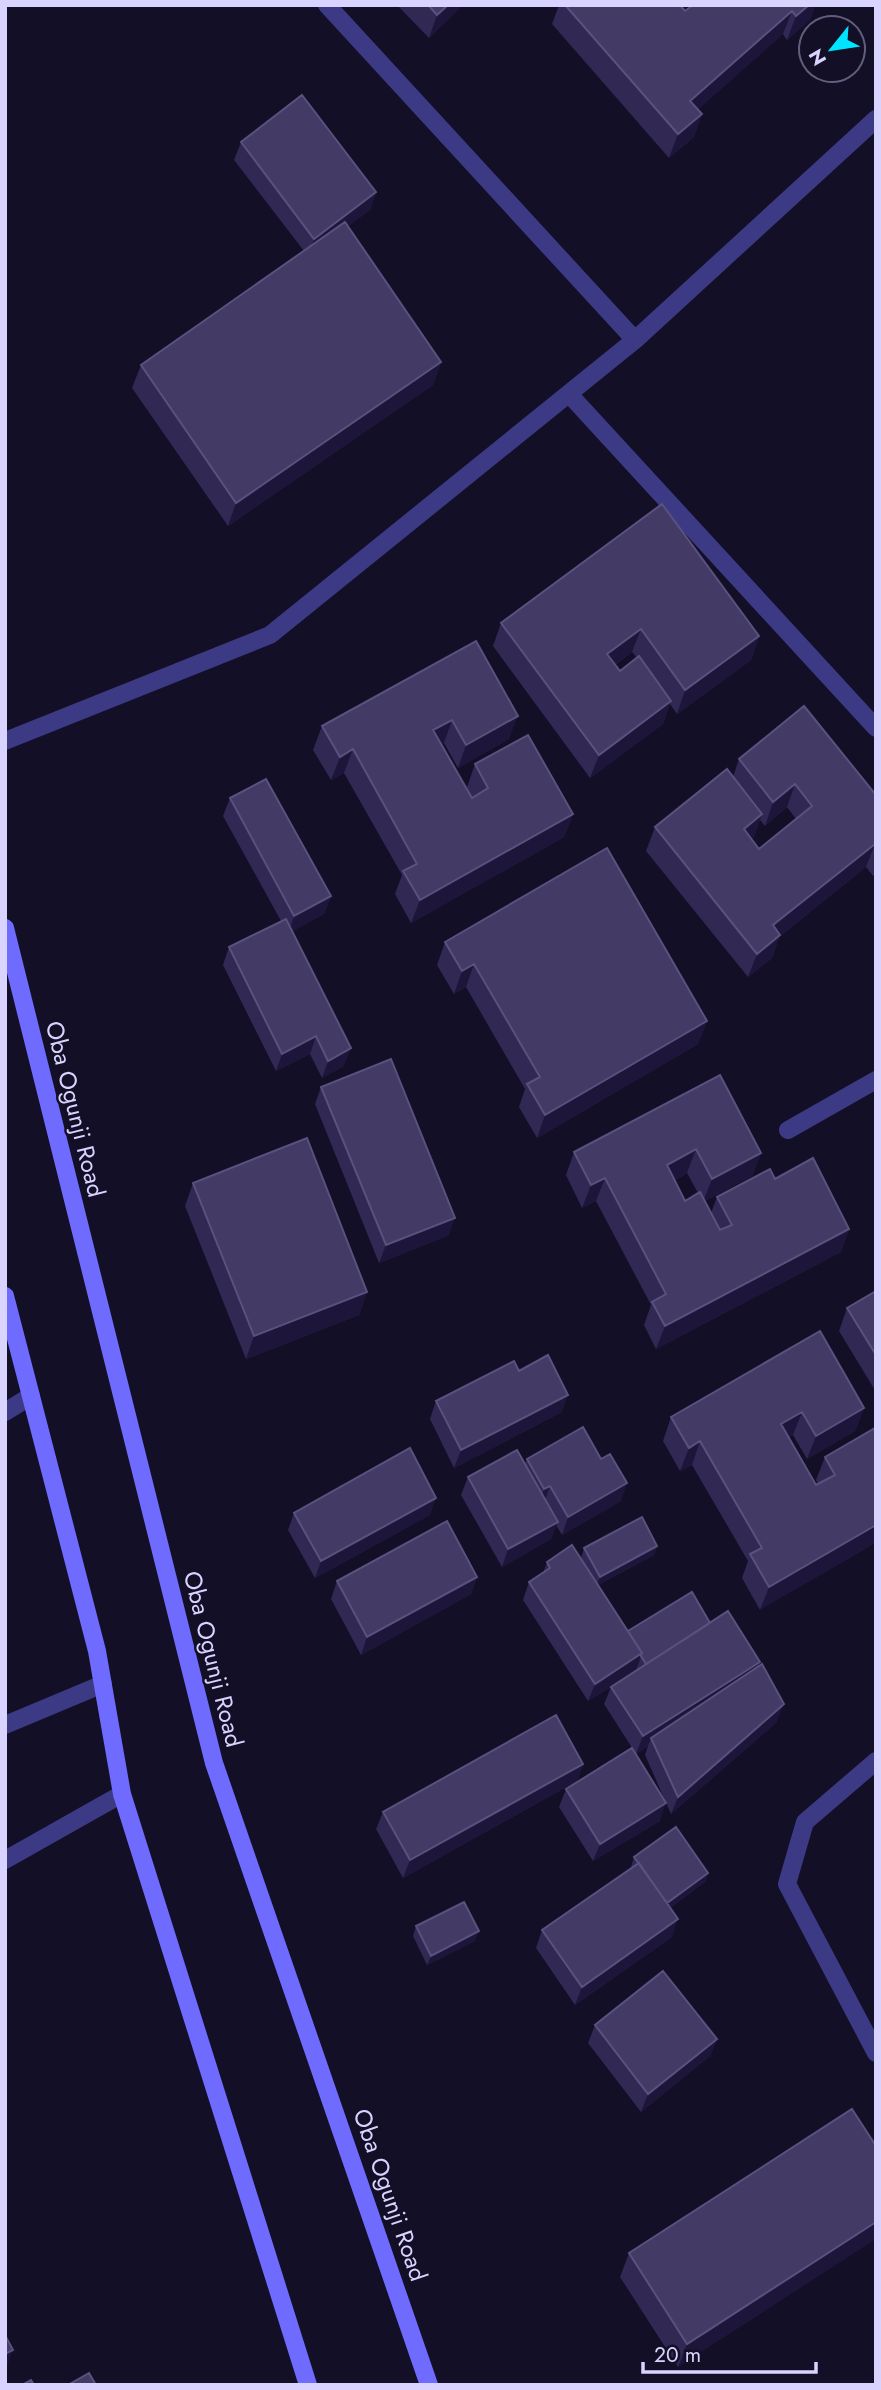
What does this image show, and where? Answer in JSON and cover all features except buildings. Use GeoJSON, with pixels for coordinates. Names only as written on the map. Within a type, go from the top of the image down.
{"type":"FeatureCollection","features":[{"type":"Feature","properties":{"kind":"main road","name":"Oba Ogunji Road"},"geometry":{"type":"LineString","coordinates":[[5,929],[214,1763],[429,2385]]}},
{"type":"Feature","properties":{"kind":"main road"},"geometry":{"type":"LineString","coordinates":[[5,1296],[97,1651],[122,1794],[308,2385]]}},
{"type":"Feature","properties":{"kind":"street"},"geometry":{"type":"LineString","coordinates":[[327,5],[635,340]]}},
{"type":"Feature","properties":{"kind":"street"},"geometry":{"type":"LineString","coordinates":[[5,740],[270,635],[635,340],[873,126]]}},
{"type":"Feature","properties":{"kind":"street"},"geometry":{"type":"LineString","coordinates":[[569,394],[876,728]]}},
{"type":"Feature","properties":{"kind":"street"},"geometry":{"type":"LineString","coordinates":[[788,1130],[876,1080]]}},
{"type":"Feature","properties":{"kind":"street"},"geometry":{"type":"LineString","coordinates":[[5,1412],[31,1396]]}},
{"type":"Feature","properties":{"kind":"street"},"geometry":{"type":"LineString","coordinates":[[5,1725],[103,1684]]}},
{"type":"Feature","properties":{"kind":"street"},"geometry":{"type":"LineString","coordinates":[[876,1761],[805,1822],[787,1884],[876,2053]]}},
{"type":"Feature","properties":{"kind":"street"},"geometry":{"type":"LineString","coordinates":[[5,1860],[122,1794]]}}]}
